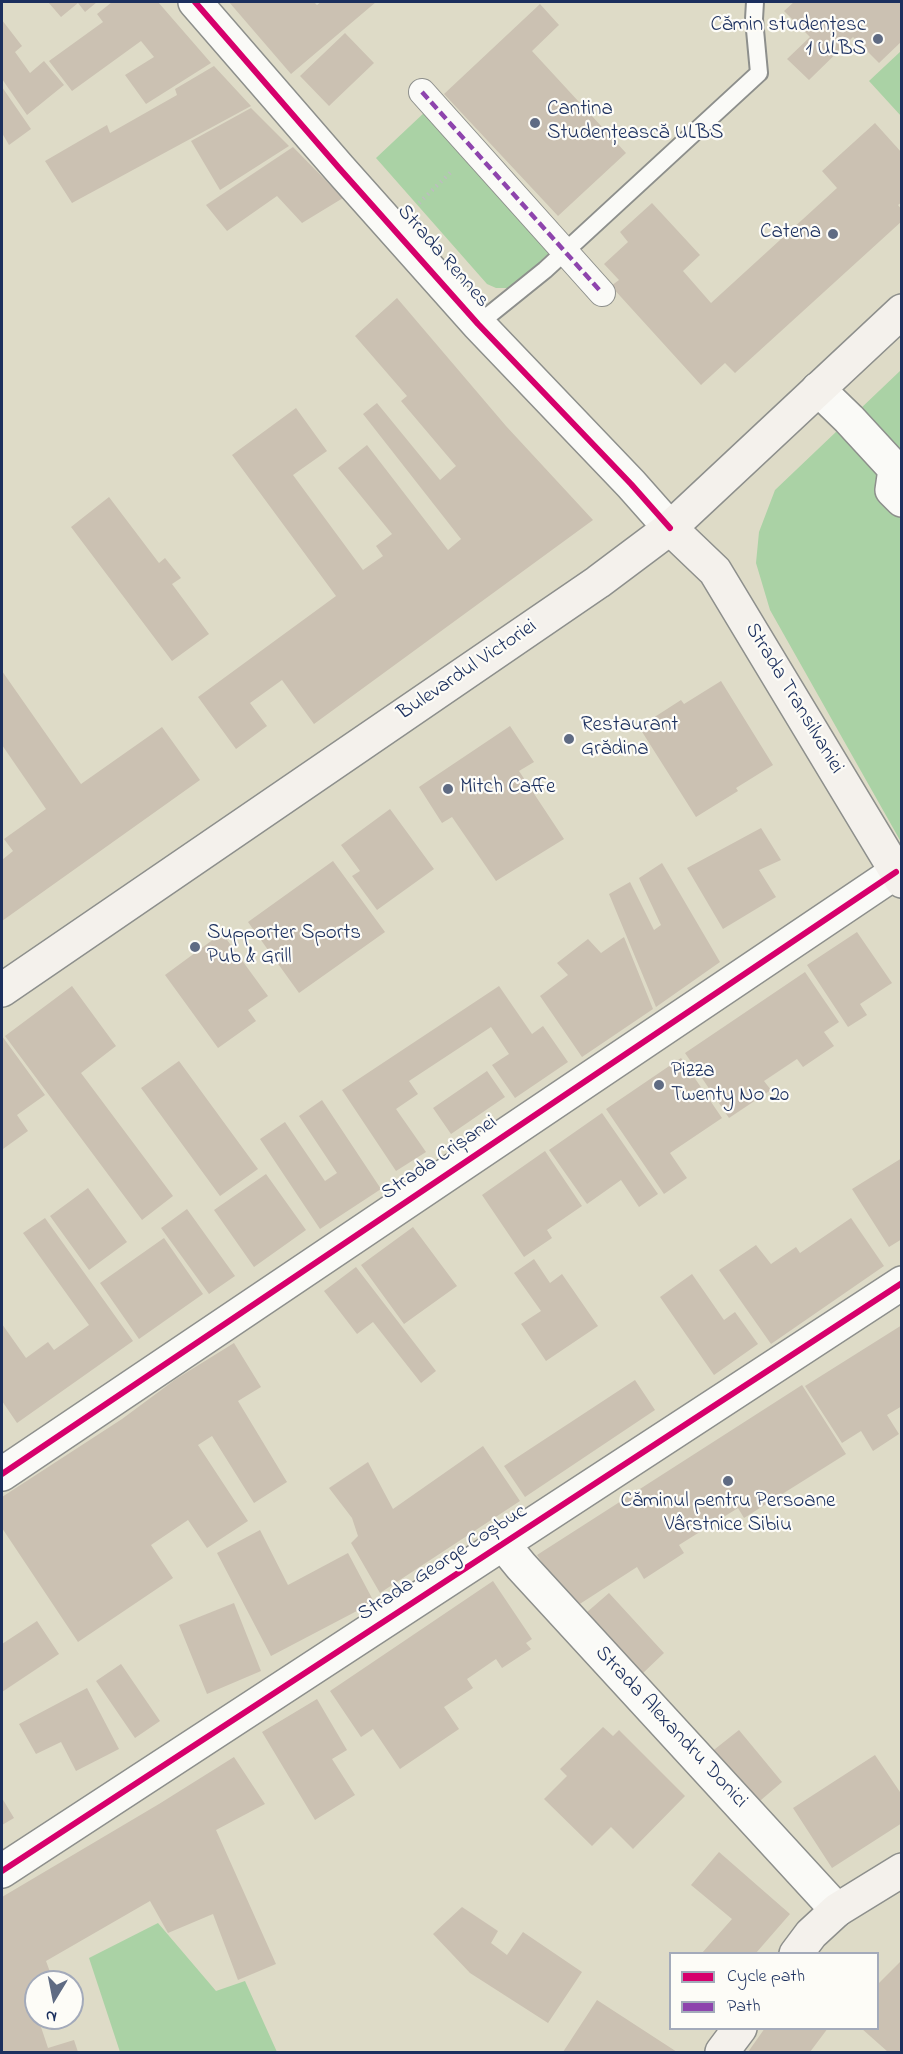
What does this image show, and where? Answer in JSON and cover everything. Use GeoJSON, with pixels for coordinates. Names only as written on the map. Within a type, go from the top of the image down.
{"type":"FeatureCollection","features":[{"type":"Feature","properties":{"kind":"main road","name":"Bulevardul Victoriei"},"geometry":{"type":"LineString","coordinates":[[2,990],[589,589],[670,528],[902,312]]}},
{"type":"Feature","properties":{"kind":"main road","name":"Strada Transilvaniei"},"geometry":{"type":"LineString","coordinates":[[670,528],[716,571],[899,876]]}},
{"type":"Feature","properties":{"kind":"main road"},"geometry":{"type":"LineString","coordinates":[[797,1952],[811,1934],[837,1910],[902,1870]]}},
{"type":"Feature","properties":{"kind":"main road"},"geometry":{"type":"LineString","coordinates":[[722,2052],[738,2030]]}},
{"type":"Feature","properties":{"kind":"street","name":"Strada Rennes"},"geometry":{"type":"LineString","coordinates":[[195,2],[478,324],[670,528]]}},
{"type":"Feature","properties":{"kind":"street"},"geometry":{"type":"LineString","coordinates":[[422,92],[602,293]]}},
{"type":"Feature","properties":{"kind":"street"},"geometry":{"type":"LineString","coordinates":[[818,389],[849,418],[899,480]]}},
{"type":"Feature","properties":{"kind":"street","name":"Strada Crișanei"},"geometry":{"type":"LineString","coordinates":[[2,1474],[899,876]]}},
{"type":"Feature","properties":{"kind":"street","name":"Strada George Coșbuc"},"geometry":{"type":"LineString","coordinates":[[2,1871],[902,1283]]}},
{"type":"Feature","properties":{"kind":"street","name":"Strada Alexandru Donici"},"geometry":{"type":"LineString","coordinates":[[503,1545],[837,1910]]}},
{"type":"Feature","properties":{"kind":"lane"},"geometry":{"type":"LineString","coordinates":[[478,324],[537,276],[759,73],[754,19],[755,2]]}},
{"type":"Feature","properties":{"kind":"path"},"geometry":{"type":"LineString","coordinates":[[394,227],[474,149]]}},
{"type":"Feature","properties":{"kind":"green space"},"geometry":{"type":"Polygon","coordinates":[[[901,51],[901,116],[869,81],[901,51]]]}},
{"type":"Feature","properties":{"kind":"green space"},"geometry":{"type":"Polygon","coordinates":[[[426,111],[551,251],[518,283],[508,288],[496,288],[487,284],[376,158],[426,111]]]}},
{"type":"Feature","properties":{"kind":"green space"},"geometry":{"type":"Polygon","coordinates":[[[901,370],[901,842],[770,610],[756,563],[759,532],[775,490],[901,370]]]}},
{"type":"Feature","properties":{"kind":"green space"},"geometry":{"type":"Polygon","coordinates":[[[158,1923],[216,1991],[245,1981],[277,2052],[120,2052],[89,1958],[158,1923]]]}},
{"type":"Feature","properties":{"kind":"building"},"geometry":{"type":"Polygon","coordinates":[[[48,2],[97,2],[85,12],[78,3],[61,17],[48,2]]]}},
{"type":"Feature","properties":{"kind":"building"},"geometry":{"type":"Polygon","coordinates":[[[112,2],[158,2],[211,63],[146,104],[125,75],[154,57],[141,41],[72,91],[49,61],[103,22],[97,14],[112,2]]]}},
{"type":"Feature","properties":{"kind":"building"},"geometry":{"type":"Polygon","coordinates":[[[229,2],[314,2],[317,5],[321,2],[376,2],[291,74],[229,2]]]}},
{"type":"Feature","properties":{"kind":"building","name":"Cămin studențesc 1 ULBS"},"geometry":{"type":"Polygon","coordinates":[[[794,2],[902,2],[902,41],[879,63],[853,37],[809,80],[787,59],[810,37],[784,11],[794,2]]]}},
{"type":"Feature","properties":{"kind":"building","name":"Cantina Studențească ULBS"},"geometry":{"type":"Polygon","coordinates":[[[540,4],[559,25],[532,51],[626,153],[558,216],[444,94],[540,4]]]}},
{"type":"Feature","properties":{"kind":"building"},"geometry":{"type":"Polygon","coordinates":[[[2,20],[22,46],[15,52],[30,73],[44,61],[64,85],[27,115],[2,79],[2,20]]]}},
{"type":"Feature","properties":{"kind":"building"},"geometry":{"type":"Polygon","coordinates":[[[345,33],[374,63],[329,106],[300,76],[345,33]]]}},
{"type":"Feature","properties":{"kind":"building"},"geometry":{"type":"Polygon","coordinates":[[[214,66],[251,106],[72,203],[45,161],[107,125],[110,133],[177,95],[175,89],[214,66]]]}},
{"type":"Feature","properties":{"kind":"building"},"geometry":{"type":"Polygon","coordinates":[[[2,87],[31,129],[9,145],[2,133],[2,87]]]}},
{"type":"Feature","properties":{"kind":"building"},"geometry":{"type":"Polygon","coordinates":[[[251,108],[289,146],[220,190],[191,141],[251,108]]]}},
{"type":"Feature","properties":{"kind":"building"},"geometry":{"type":"Polygon","coordinates":[[[875,123],[902,153],[902,202],[898,205],[902,210],[902,221],[735,373],[725,363],[701,385],[611,286],[619,280],[604,264],[628,242],[620,232],[652,203],[700,255],[683,271],[711,303],[837,188],[822,171],[875,123]]]}},
{"type":"Feature","properties":{"kind":"building"},"geometry":{"type":"Polygon","coordinates":[[[293,147],[343,198],[302,223],[277,196],[227,231],[206,205],[293,147]]]}},
{"type":"Feature","properties":{"kind":"building"},"geometry":{"type":"Polygon","coordinates":[[[397,298],[506,426],[593,520],[314,724],[282,680],[250,703],[267,726],[236,749],[198,697],[336,596],[232,455],[296,408],[327,451],[293,475],[363,570],[383,556],[376,546],[392,534],[338,468],[367,445],[448,550],[461,539],[363,414],[377,403],[440,480],[456,466],[401,401],[407,396],[355,336],[397,298]]]}},
{"type":"Feature","properties":{"kind":"building"},"geometry":{"type":"Polygon","coordinates":[[[109,497],[159,563],[165,558],[181,578],[172,584],[209,634],[172,661],[71,527],[109,497]]]}},
{"type":"Feature","properties":{"kind":"building"},"geometry":{"type":"Polygon","coordinates":[[[2,671],[81,784],[162,727],[200,780],[2,921],[2,860],[13,851],[4,839],[46,809],[2,745],[2,671]]]}},
{"type":"Feature","properties":{"kind":"building"},"geometry":{"type":"Polygon","coordinates":[[[721,681],[773,765],[736,788],[738,791],[696,817],[639,727],[681,700],[684,704],[721,681]]]}},
{"type":"Feature","properties":{"kind":"building"},"geometry":{"type":"Polygon","coordinates":[[[510,726],[534,762],[519,771],[564,839],[496,881],[452,817],[442,823],[419,787],[510,726]]]}},
{"type":"Feature","properties":{"kind":"building"},"geometry":{"type":"Polygon","coordinates":[[[390,809],[434,869],[377,910],[352,876],[360,871],[341,845],[390,809]]]}},
{"type":"Feature","properties":{"kind":"building"},"geometry":{"type":"Polygon","coordinates":[[[761,828],[781,860],[759,870],[776,897],[723,929],[687,868],[761,828]]]}},
{"type":"Feature","properties":{"kind":"building"},"geometry":{"type":"Polygon","coordinates":[[[333,861],[385,932],[299,993],[248,922],[333,861]]]}},
{"type":"Feature","properties":{"kind":"building"},"geometry":{"type":"Polygon","coordinates":[[[662,863],[720,962],[656,1007],[609,894],[630,882],[654,930],[661,925],[639,878],[662,863]]]}},
{"type":"Feature","properties":{"kind":"building"},"geometry":{"type":"Polygon","coordinates":[[[857,932],[892,983],[860,1004],[867,1015],[848,1027],[807,965],[857,932]]]}},
{"type":"Feature","properties":{"kind":"building"},"geometry":{"type":"Polygon","coordinates":[[[222,933],[268,996],[248,1010],[256,1021],[218,1048],[165,975],[222,933]]]}},
{"type":"Feature","properties":{"kind":"building"},"geometry":{"type":"Polygon","coordinates":[[[624,937],[653,1009],[582,1057],[540,996],[568,975],[557,963],[588,939],[601,953],[624,937]]]}},
{"type":"Feature","properties":{"kind":"building"},"geometry":{"type":"Polygon","coordinates":[[[805,972],[839,1022],[824,1032],[834,1046],[803,1067],[797,1059],[764,1081],[771,1090],[729,1118],[685,1053],[805,972]]]}},
{"type":"Feature","properties":{"kind":"building"},"geometry":{"type":"Polygon","coordinates":[[[72,986],[116,1046],[81,1073],[173,1196],[142,1220],[5,1036],[72,986]]]}},
{"type":"Feature","properties":{"kind":"building"},"geometry":{"type":"Polygon","coordinates":[[[499,986],[532,1034],[543,1026],[568,1062],[515,1098],[492,1065],[509,1054],[491,1027],[409,1081],[418,1094],[396,1109],[426,1152],[396,1171],[342,1090],[499,986]]]}},
{"type":"Feature","properties":{"kind":"building"},"geometry":{"type":"Polygon","coordinates":[[[2,1036],[45,1095],[17,1115],[28,1131],[3,1149],[2,1036]]]}},
{"type":"Feature","properties":{"kind":"building"},"geometry":{"type":"Polygon","coordinates":[[[681,1058],[722,1118],[670,1153],[687,1178],[664,1194],[606,1109],[681,1058]]]}},
{"type":"Feature","properties":{"kind":"building"},"geometry":{"type":"Polygon","coordinates":[[[179,1061],[258,1169],[220,1196],[141,1088],[179,1061]]]}},
{"type":"Feature","properties":{"kind":"building"},"geometry":{"type":"Polygon","coordinates":[[[487,1071],[505,1097],[451,1134],[433,1108],[487,1071]]]}},
{"type":"Feature","properties":{"kind":"building"},"geometry":{"type":"Polygon","coordinates":[[[322,1100],[381,1189],[320,1229],[260,1139],[285,1122],[325,1181],[337,1173],[299,1116],[322,1100]]]}},
{"type":"Feature","properties":{"kind":"building"},"geometry":{"type":"Polygon","coordinates":[[[602,1113],[658,1194],[639,1207],[621,1180],[587,1204],[549,1150],[602,1113]]]}},
{"type":"Feature","properties":{"kind":"building"},"geometry":{"type":"Polygon","coordinates":[[[545,1151],[582,1206],[547,1230],[552,1238],[524,1257],[482,1195],[545,1151]]]}},
{"type":"Feature","properties":{"kind":"building"},"geometry":{"type":"Polygon","coordinates":[[[902,1158],[902,1239],[889,1247],[852,1189],[902,1158]]]}},
{"type":"Feature","properties":{"kind":"building"},"geometry":{"type":"Polygon","coordinates":[[[266,1174],[306,1230],[254,1267],[214,1210],[266,1174]]]}},
{"type":"Feature","properties":{"kind":"building"},"geometry":{"type":"Polygon","coordinates":[[[88,1188],[127,1242],[89,1270],[50,1216],[88,1188]]]}},
{"type":"Feature","properties":{"kind":"building"},"geometry":{"type":"Polygon","coordinates":[[[187,1209],[235,1276],[209,1294],[161,1228],[187,1209]]]}},
{"type":"Feature","properties":{"kind":"building"},"geometry":{"type":"Polygon","coordinates":[[[45,1218],[133,1341],[17,1423],[2,1401],[2,1324],[26,1358],[48,1342],[54,1350],[89,1325],[23,1233],[45,1218]]]}},
{"type":"Feature","properties":{"kind":"building"},"geometry":{"type":"Polygon","coordinates":[[[851,1218],[884,1266],[771,1344],[719,1270],[756,1245],[771,1264],[796,1247],[800,1253],[851,1218]]]}},
{"type":"Feature","properties":{"kind":"building"},"geometry":{"type":"Polygon","coordinates":[[[413,1227],[457,1286],[404,1324],[361,1265],[413,1227]]]}},
{"type":"Feature","properties":{"kind":"building"},"geometry":{"type":"Polygon","coordinates":[[[164,1238],[203,1294],[139,1339],[100,1283],[164,1238]]]}},
{"type":"Feature","properties":{"kind":"building"},"geometry":{"type":"Polygon","coordinates":[[[534,1259],[550,1283],[562,1274],[598,1326],[546,1361],[521,1324],[541,1311],[514,1273],[534,1259]]]}},
{"type":"Feature","properties":{"kind":"building"},"geometry":{"type":"Polygon","coordinates":[[[356,1267],[436,1371],[421,1383],[373,1322],[357,1334],[324,1291],[356,1267]]]}},
{"type":"Feature","properties":{"kind":"building"},"geometry":{"type":"Polygon","coordinates":[[[692,1274],[724,1320],[735,1312],[758,1344],[714,1375],[660,1297],[692,1274]]]}},
{"type":"Feature","properties":{"kind":"building"},"geometry":{"type":"Polygon","coordinates":[[[902,1325],[902,1406],[887,1415],[899,1434],[873,1451],[861,1431],[842,1443],[805,1386],[902,1325]]]}},
{"type":"Feature","properties":{"kind":"building"},"geometry":{"type":"Polygon","coordinates":[[[234,1343],[261,1387],[238,1401],[287,1482],[254,1503],[212,1436],[198,1445],[248,1521],[207,1548],[188,1520],[151,1545],[173,1578],[78,1642],[2,1528],[2,1497],[122,1419],[176,1379],[234,1343]]]}},
{"type":"Feature","properties":{"kind":"building"},"geometry":{"type":"Polygon","coordinates":[[[635,1380],[655,1410],[525,1497],[504,1466],[635,1380]]]}},
{"type":"Feature","properties":{"kind":"building","name":"Căminul pentru Persoane Vârstnice Sibiu"},"geometry":{"type":"Polygon","coordinates":[[[802,1385],[846,1454],[744,1518],[738,1508],[679,1545],[684,1553],[644,1579],[637,1567],[572,1609],[537,1555],[802,1385]]]}},
{"type":"Feature","properties":{"kind":"building"},"geometry":{"type":"Polygon","coordinates":[[[483,1446],[520,1501],[380,1593],[351,1543],[358,1536],[352,1518],[329,1488],[368,1462],[393,1509],[483,1446]]]}},
{"type":"Feature","properties":{"kind":"building"},"geometry":{"type":"Polygon","coordinates":[[[260,1530],[288,1585],[348,1553],[374,1602],[271,1656],[217,1553],[260,1530]]]}},
{"type":"Feature","properties":{"kind":"building"},"geometry":{"type":"Polygon","coordinates":[[[493,1581],[532,1639],[526,1643],[531,1649],[502,1668],[496,1659],[467,1679],[473,1688],[444,1707],[459,1729],[400,1769],[373,1729],[361,1737],[330,1691],[493,1581]]]}},
{"type":"Feature","properties":{"kind":"building"},"geometry":{"type":"Polygon","coordinates":[[[609,1593],[664,1653],[642,1674],[586,1613],[609,1593]]]}},
{"type":"Feature","properties":{"kind":"building"},"geometry":{"type":"Polygon","coordinates":[[[234,1603],[261,1671],[207,1694],[179,1625],[234,1603]]]}},
{"type":"Feature","properties":{"kind":"building"},"geometry":{"type":"Polygon","coordinates":[[[37,1621],[59,1654],[2,1692],[2,1644],[37,1621]]]}},
{"type":"Feature","properties":{"kind":"building"},"geometry":{"type":"Polygon","coordinates":[[[121,1664],[160,1721],[135,1738],[96,1681],[121,1664]]]}},
{"type":"Feature","properties":{"kind":"building"},"geometry":{"type":"Polygon","coordinates":[[[87,1688],[119,1749],[76,1771],[61,1742],[36,1754],[19,1724],[87,1688]]]}},
{"type":"Feature","properties":{"kind":"building"},"geometry":{"type":"Polygon","coordinates":[[[317,1699],[347,1750],[332,1759],[355,1795],[315,1820],[262,1732],[317,1699]]]}},
{"type":"Feature","properties":{"kind":"building"},"geometry":{"type":"Polygon","coordinates":[[[603,1727],[613,1736],[619,1730],[685,1796],[633,1849],[611,1827],[592,1846],[544,1799],[567,1776],[560,1769],[603,1727]]]}},
{"type":"Feature","properties":{"kind":"building"},"geometry":{"type":"Polygon","coordinates":[[[739,1730],[782,1782],[754,1806],[710,1753],[739,1730]]]}},
{"type":"Feature","properties":{"kind":"building"},"geometry":{"type":"Polygon","coordinates":[[[875,1755],[902,1795],[902,1823],[832,1868],[793,1808],[875,1755]]]}},
{"type":"Feature","properties":{"kind":"building"},"geometry":{"type":"Polygon","coordinates":[[[234,1757],[265,1804],[216,1830],[276,1964],[238,1980],[213,1914],[168,1933],[150,1901],[46,1961],[49,1970],[24,1970],[24,2030],[42,2030],[48,2048],[74,2040],[78,2052],[2,2052],[2,1897],[234,1757]]]}},
{"type":"Feature","properties":{"kind":"building"},"geometry":{"type":"Polygon","coordinates":[[[2,1798],[14,1818],[2,1825],[2,1798]]]}},
{"type":"Feature","properties":{"kind":"building"},"geometry":{"type":"Polygon","coordinates":[[[719,1852],[790,1914],[757,1952],[703,1952],[732,1919],[691,1885],[719,1852]]]}},
{"type":"Feature","properties":{"kind":"building"},"geometry":{"type":"Polygon","coordinates":[[[462,1907],[498,1931],[491,1943],[507,1955],[523,1932],[582,1972],[548,2023],[470,1973],[433,1934],[462,1907]]]}},
{"type":"Feature","properties":{"kind":"building"},"geometry":{"type":"Polygon","coordinates":[[[902,1960],[902,2052],[888,2052],[863,2030],[879,2030],[879,1983],[902,1960]]]}},
{"type":"Feature","properties":{"kind":"building"},"geometry":{"type":"Polygon","coordinates":[[[597,2000],[677,2052],[563,2052],[597,2000]]]}},
{"type":"Feature","properties":{"kind":"building"},"geometry":{"type":"Polygon","coordinates":[[[764,2030],[826,2030],[810,2052],[748,2052],[764,2030]]]}},
{"type":"Feature","properties":{"kind":"marked path"},"geometry":{"type":"LineString","coordinates":[[422,92],[602,293]]}},
{"type":"Feature","properties":{"kind":"cycle path"},"geometry":{"type":"LineString","coordinates":[[195,2],[478,324],[670,528]]}},
{"type":"Feature","properties":{"kind":"cycle path"},"geometry":{"type":"LineString","coordinates":[[2,1474],[896,872]]}},
{"type":"Feature","properties":{"kind":"cycle path"},"geometry":{"type":"LineString","coordinates":[[2,1871],[902,1283]]}},
{"type":"Feature","properties":{"kind":"place","name":"Cămin studențesc 1 ULBS"},"geometry":{"type":"Point","coordinates":[878,39]}},
{"type":"Feature","properties":{"kind":"place","name":"Cantina Studențească ULBS"},"geometry":{"type":"Point","coordinates":[535,123]}},
{"type":"Feature","properties":{"kind":"place","name":"Catena"},"geometry":{"type":"Point","coordinates":[833,234]}},
{"type":"Feature","properties":{"kind":"place","name":"Restaurant Grădina"},"geometry":{"type":"Point","coordinates":[569,739]}},
{"type":"Feature","properties":{"kind":"place","name":"Mitch Caffe"},"geometry":{"type":"Point","coordinates":[448,789]}},
{"type":"Feature","properties":{"kind":"place","name":"Supporter Sports Pub & Grill"},"geometry":{"type":"Point","coordinates":[195,947]}},
{"type":"Feature","properties":{"kind":"place","name":"Pizza Twenty No 20"},"geometry":{"type":"Point","coordinates":[659,1085]}},
{"type":"Feature","properties":{"kind":"place","name":"Căminul pentru Persoane Vârstnice Sibiu"},"geometry":{"type":"Point","coordinates":[728,1481]}}]}
